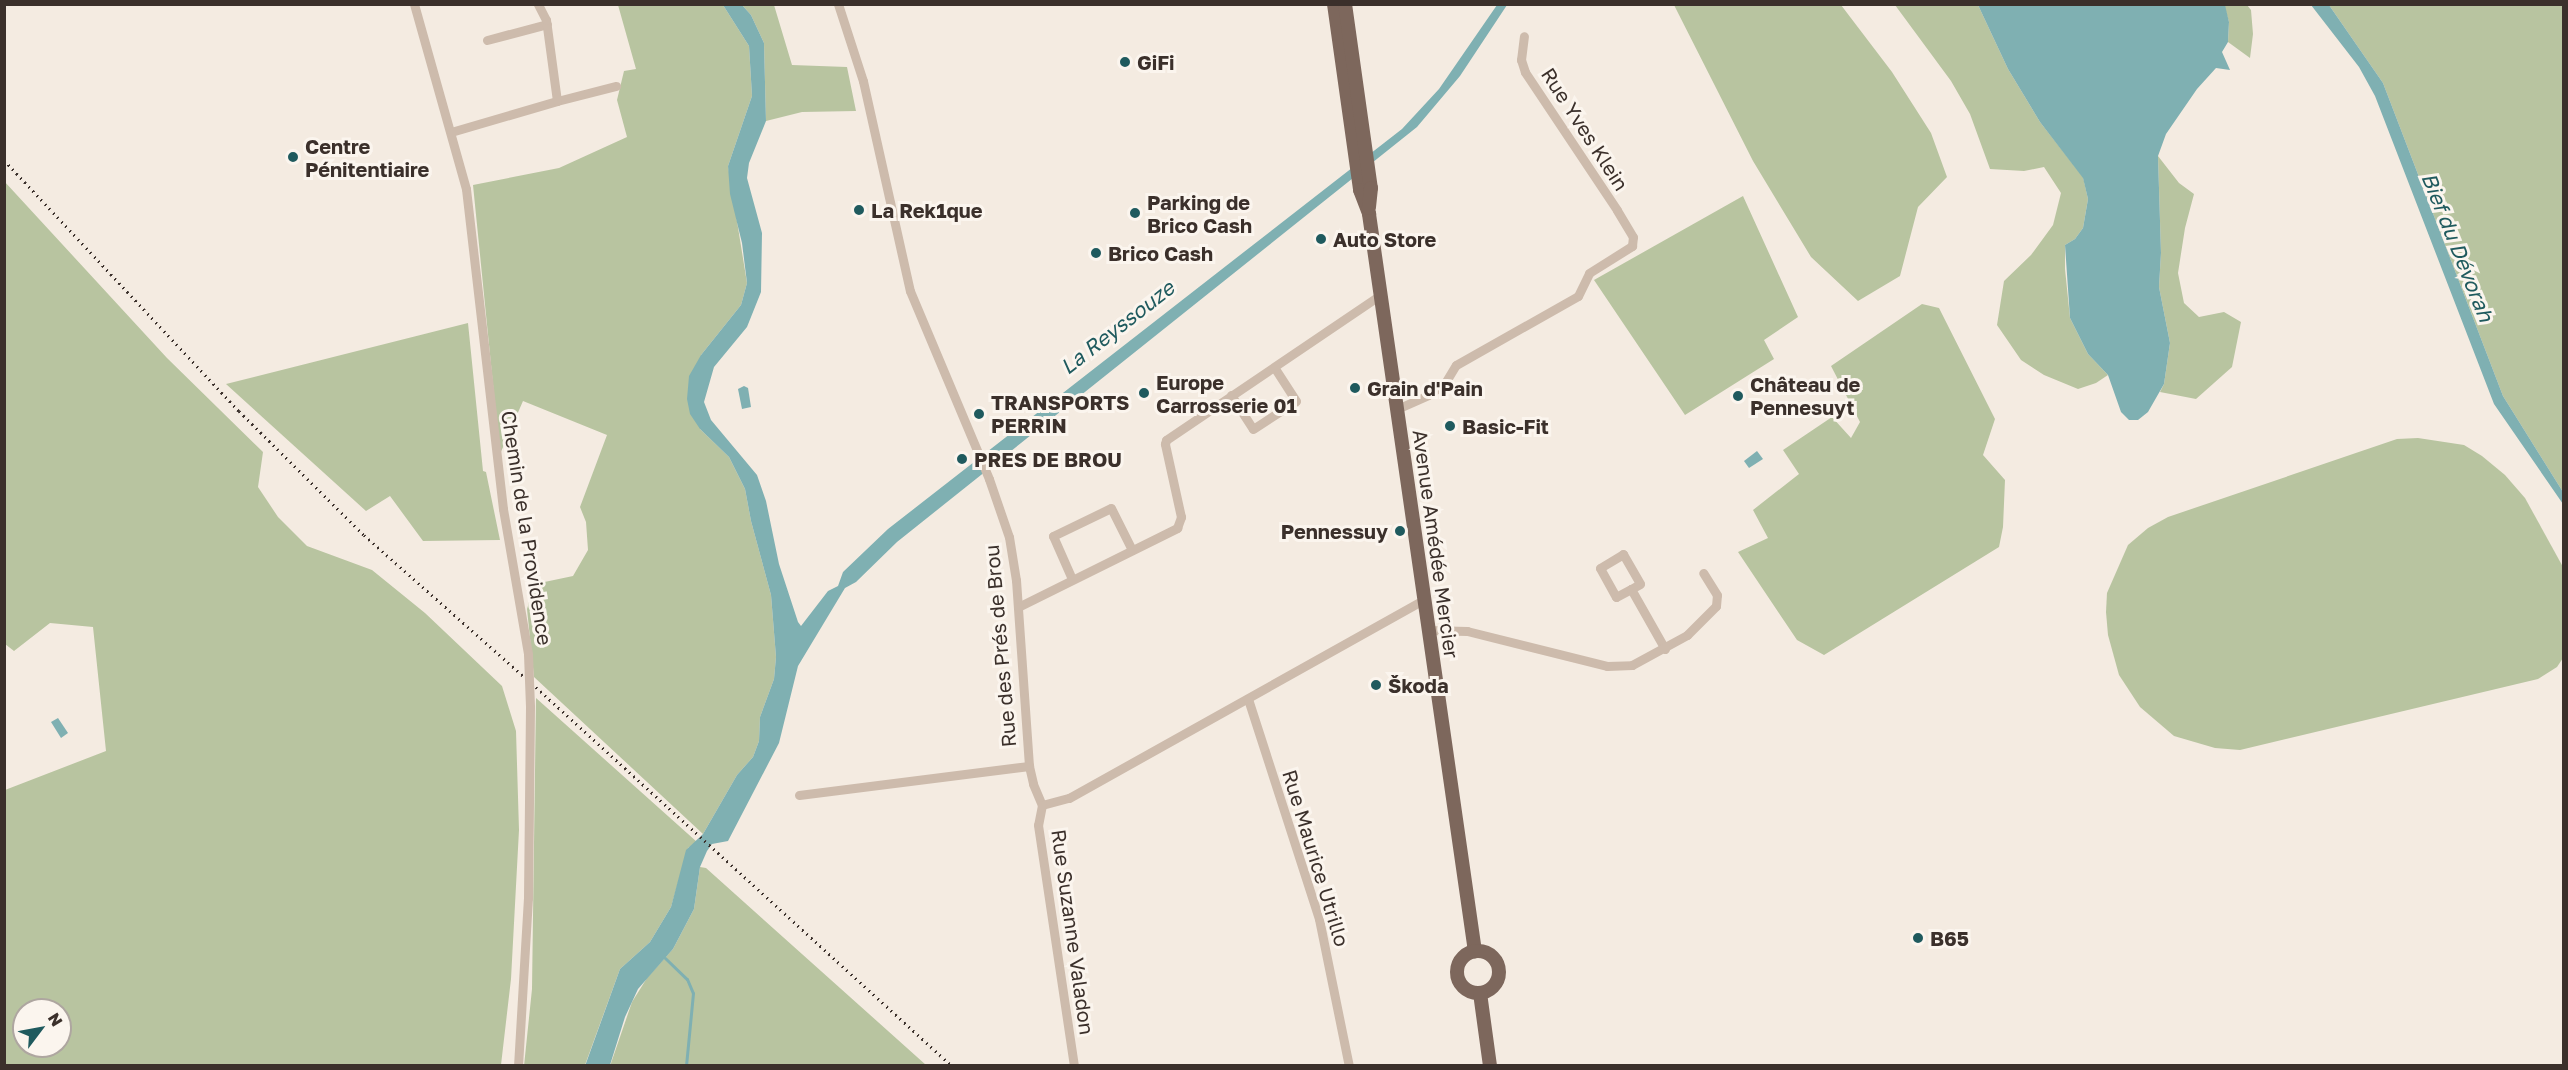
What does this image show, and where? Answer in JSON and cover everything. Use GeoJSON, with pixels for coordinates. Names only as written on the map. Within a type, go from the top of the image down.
{"type":"FeatureCollection","features":[{"type":"Feature","properties":{"kind":"main road","name":"Avenue Amédée Mercier"},"geometry":{"type":"LineString","coordinates":[[1334,4],[1360,153],[1368,169],[1371,188],[1369,214]]}},
{"type":"Feature","properties":{"kind":"main road","name":"Avenue Amédée Mercier"},"geometry":{"type":"LineString","coordinates":[[1345,4],[1360,153],[1359,180],[1369,214],[1474,951]]}},
{"type":"Feature","properties":{"kind":"main road"},"geometry":{"type":"LineString","coordinates":[[1474,951],[1491,955],[1500,970],[1495,986],[1480,993],[1466,990],[1458,978],[1458,964],[1468,953],[1474,951]]}},
{"type":"Feature","properties":{"kind":"main road"},"geometry":{"type":"LineString","coordinates":[[1480,993],[1490,1065]]}},
{"type":"Feature","properties":{"kind":"street","name":"Chemin de la Providence"},"geometry":{"type":"LineString","coordinates":[[414,4],[466,189],[503,509],[528,654],[530,707],[528,898],[518,1065]]}},
{"type":"Feature","properties":{"kind":"street"},"geometry":{"type":"LineString","coordinates":[[538,4],[547,24],[556,101]]}},
{"type":"Feature","properties":{"kind":"street","name":"Rue des Prés de Brou"},"geometry":{"type":"LineString","coordinates":[[838,4],[863,81],[910,291],[989,478],[1009,537],[1018,607],[1029,766],[1033,784],[1042,805]]}},
{"type":"Feature","properties":{"kind":"street"},"geometry":{"type":"LineString","coordinates":[[487,40],[547,24]]}},
{"type":"Feature","properties":{"kind":"street","name":"Rue Yves Klein"},"geometry":{"type":"LineString","coordinates":[[1397,409],[1445,383],[1456,365],[1578,296],[1589,273],[1632,246],[1633,237],[1525,72],[1521,60],[1524,36]]}},
{"type":"Feature","properties":{"kind":"street"},"geometry":{"type":"LineString","coordinates":[[451,132],[616,86]]}},
{"type":"Feature","properties":{"kind":"street"},"geometry":{"type":"LineString","coordinates":[[1018,607],[1177,528],[1181,523],[1164,444],[1166,440],[1380,295]]}},
{"type":"Feature","properties":{"kind":"street"},"geometry":{"type":"LineString","coordinates":[[1231,395],[1253,429],[1296,400],[1274,367]]}},
{"type":"Feature","properties":{"kind":"street"},"geometry":{"type":"LineString","coordinates":[[1072,579],[1053,536],[1111,508],[1132,550]]}},
{"type":"Feature","properties":{"kind":"street"},"geometry":{"type":"LineString","coordinates":[[1623,554],[1640,584],[1631,589],[1616,597],[1600,568],[1623,554]]}},
{"type":"Feature","properties":{"kind":"street"},"geometry":{"type":"LineString","coordinates":[[1427,630],[1467,631],[1606,666],[1632,665],[1688,635],[1716,606],[1717,595],[1703,573]]}},
{"type":"Feature","properties":{"kind":"street"},"geometry":{"type":"LineString","coordinates":[[1631,589],[1665,649]]}},
{"type":"Feature","properties":{"kind":"street"},"geometry":{"type":"LineString","coordinates":[[1042,805],[1070,798],[1423,600]]}},
{"type":"Feature","properties":{"kind":"street","name":"Rue Maurice Utrillo"},"geometry":{"type":"LineString","coordinates":[[1248,699],[1319,919],[1349,1065]]}},
{"type":"Feature","properties":{"kind":"street"},"geometry":{"type":"LineString","coordinates":[[799,795],[1029,766]]}},
{"type":"Feature","properties":{"kind":"street","name":"Rue Suzanne Valadon"},"geometry":{"type":"LineString","coordinates":[[1042,805],[1038,825],[1074,1065]]}},
{"type":"Feature","properties":{"kind":"green space"},"geometry":{"type":"Polygon","coordinates":[[[618,5],[723,5],[749,46],[752,96],[728,166],[747,283],[741,305],[701,355],[700,429],[729,457],[745,489],[771,595],[776,657],[774,679],[760,717],[759,741],[753,757],[737,775],[703,834],[534,677],[527,609],[535,584],[573,576],[588,550],[586,522],[580,507],[607,435],[523,401],[500,454],[473,185],[559,168],[627,137],[617,100],[624,71],[636,69],[618,5]]]}},
{"type":"Feature","properties":{"kind":"green space"},"geometry":{"type":"Polygon","coordinates":[[[742,5],[774,5],[792,65],[847,67],[856,111],[802,112],[766,121],[764,43],[751,15],[742,5]]]}},
{"type":"Feature","properties":{"kind":"green space"},"geometry":{"type":"Polygon","coordinates":[[[1674,5],[1841,5],[1892,72],[1931,133],[1947,177],[1918,207],[1900,276],[1858,301],[1811,257],[1753,161],[1674,5]]]}},
{"type":"Feature","properties":{"kind":"green space"},"geometry":{"type":"Polygon","coordinates":[[[1895,5],[1978,5],[2008,69],[2040,122],[2083,177],[2088,199],[2083,228],[2075,239],[2065,245],[2065,269],[2070,318],[2088,354],[2108,375],[2096,383],[2078,389],[2044,375],[2021,360],[1997,325],[2004,281],[2031,255],[2053,225],[2061,193],[2044,167],[2024,171],[1990,169],[1970,114],[1951,81],[1895,5]]]}},
{"type":"Feature","properties":{"kind":"green space"},"geometry":{"type":"Polygon","coordinates":[[[2224,5],[2247,5],[2251,10],[2253,34],[2250,58],[2228,42],[2229,22],[2224,5]]]}},
{"type":"Feature","properties":{"kind":"green space"},"geometry":{"type":"Polygon","coordinates":[[[2329,5],[2563,5],[2563,492],[2503,396],[2383,83],[2329,5]]]}},
{"type":"Feature","properties":{"kind":"green space"},"geometry":{"type":"Polygon","coordinates":[[[2158,156],[2179,183],[2194,194],[2185,228],[2178,273],[2184,303],[2199,317],[2224,312],[2241,322],[2232,367],[2196,399],[2160,392],[2164,384],[2170,343],[2159,287],[2161,253],[2158,156]]]}},
{"type":"Feature","properties":{"kind":"green space"},"geometry":{"type":"Polygon","coordinates":[[[4,181],[167,358],[263,452],[258,487],[278,517],[307,546],[372,570],[425,613],[502,686],[516,731],[519,830],[511,979],[501,1065],[5,1065],[5,790],[106,751],[93,627],[50,623],[14,651],[5,644],[4,181]]]}},
{"type":"Feature","properties":{"kind":"green space"},"geometry":{"type":"Polygon","coordinates":[[[1743,196],[1798,317],[1764,340],[1774,359],[1685,415],[1594,280],[1743,196]]]}},
{"type":"Feature","properties":{"kind":"green space"},"geometry":{"type":"Polygon","coordinates":[[[1922,304],[1939,308],[1995,419],[1983,455],[2005,480],[2003,527],[1999,547],[1824,655],[1797,640],[1738,552],[1768,538],[1753,510],[1799,474],[1783,450],[1832,417],[1851,438],[1860,422],[1831,366],[1922,304]]]}},
{"type":"Feature","properties":{"kind":"green space"},"geometry":{"type":"Polygon","coordinates":[[[468,323],[483,471],[486,472],[500,540],[423,541],[390,496],[366,511],[226,384],[468,323]]]}},
{"type":"Feature","properties":{"kind":"green space"},"geometry":{"type":"Polygon","coordinates":[[[2418,438],[2464,445],[2505,475],[2525,498],[2563,567],[2563,658],[2557,667],[2538,679],[2240,750],[2215,748],[2174,736],[2140,707],[2119,675],[2108,635],[2106,612],[2107,593],[2128,545],[2148,528],[2168,517],[2397,439],[2418,438]]]}},
{"type":"Feature","properties":{"kind":"green space"},"geometry":{"type":"Polygon","coordinates":[[[536,698],[697,842],[688,848],[671,907],[650,942],[620,969],[585,1065],[524,1066],[532,989],[536,698]]]}},
{"type":"Feature","properties":{"kind":"green space"},"geometry":{"type":"Polygon","coordinates":[[[700,867],[706,868],[926,1065],[610,1066],[632,1002],[647,978],[673,949],[694,909],[700,867]]]}},
{"type":"Feature","properties":{"kind":"water"},"geometry":{"type":"Polygon","coordinates":[[[723,5],[742,5],[751,15],[764,43],[766,121],[749,163],[747,178],[762,233],[761,292],[747,327],[714,367],[704,402],[711,420],[757,475],[766,501],[779,564],[801,626],[828,591],[838,586],[843,572],[888,529],[1402,129],[1439,89],[1497,5],[1507,5],[1460,76],[1417,127],[897,542],[856,582],[845,588],[798,666],[779,743],[728,841],[712,844],[707,851],[700,867],[694,909],[673,949],[638,989],[625,1017],[610,1065],[585,1066],[620,969],[650,942],[671,907],[686,850],[703,834],[737,775],[753,757],[759,741],[760,717],[774,679],[776,657],[771,595],[745,489],[729,457],[700,429],[690,414],[687,399],[689,376],[701,355],[741,305],[747,283],[742,243],[730,194],[728,166],[752,96],[749,46],[723,5]]]}},
{"type":"Feature","properties":{"kind":"water"},"geometry":{"type":"Polygon","coordinates":[[[1978,5],[2225,5],[2229,22],[2228,42],[2222,52],[2230,70],[2216,68],[2197,89],[2166,134],[2158,156],[2161,253],[2159,287],[2170,343],[2164,384],[2148,412],[2138,420],[2129,420],[2121,412],[2108,375],[2088,354],[2070,318],[2065,245],[2075,239],[2083,228],[2088,199],[2083,178],[2040,122],[2008,69],[1978,5]]]}},
{"type":"Feature","properties":{"kind":"water"},"geometry":{"type":"Polygon","coordinates":[[[2311,5],[2329,5],[2383,83],[2503,396],[2563,492],[2563,504],[2494,404],[2375,96],[2359,67],[2311,5]]]}},
{"type":"Feature","properties":{"kind":"water"},"geometry":{"type":"Polygon","coordinates":[[[744,386],[748,388],[751,407],[742,409],[738,389],[744,386]]]}},
{"type":"Feature","properties":{"kind":"water"},"geometry":{"type":"Polygon","coordinates":[[[1757,451],[1763,459],[1749,468],[1744,461],[1757,451]]]}},
{"type":"Feature","properties":{"kind":"water"},"geometry":{"type":"Polygon","coordinates":[[[58,718],[68,733],[61,738],[51,722],[58,718]]]}},
{"type":"Feature","properties":{"kind":"waterway"},"geometry":{"type":"LineString","coordinates":[[665,958],[687,979],[693,993],[686,1066]]}},
{"type":"Feature","properties":{"kind":"railway"},"geometry":{"type":"LineString","coordinates":[[4,160],[239,411],[364,535],[527,679],[952,1066]]}},
{"type":"Feature","properties":{"kind":"place","name":"GiFi"},"geometry":{"type":"Point","coordinates":[1125,62]}},
{"type":"Feature","properties":{"kind":"place","name":"Centre Pénitentiaire"},"geometry":{"type":"Point","coordinates":[293,157]}},
{"type":"Feature","properties":{"kind":"place","name":"La Rek1que"},"geometry":{"type":"Point","coordinates":[859,210]}},
{"type":"Feature","properties":{"kind":"place","name":"Parking de Brico Cash"},"geometry":{"type":"Point","coordinates":[1135,213]}},
{"type":"Feature","properties":{"kind":"place","name":"Auto Store"},"geometry":{"type":"Point","coordinates":[1321,239]}},
{"type":"Feature","properties":{"kind":"place","name":"Brico Cash"},"geometry":{"type":"Point","coordinates":[1096,253]}},
{"type":"Feature","properties":{"kind":"place","name":"Grain d'Pain"},"geometry":{"type":"Point","coordinates":[1355,388]}},
{"type":"Feature","properties":{"kind":"place","name":"Europe Carrosserie 01"},"geometry":{"type":"Point","coordinates":[1144,393]}},
{"type":"Feature","properties":{"kind":"place","name":"Château de Pennesuyt"},"geometry":{"type":"Point","coordinates":[1738,396]}},
{"type":"Feature","properties":{"kind":"place","name":"TRANSPORTS PERRIN"},"geometry":{"type":"Point","coordinates":[979,414]}},
{"type":"Feature","properties":{"kind":"place","name":"Basic-Fit"},"geometry":{"type":"Point","coordinates":[1450,426]}},
{"type":"Feature","properties":{"kind":"place","name":"PRES DE BROU"},"geometry":{"type":"Point","coordinates":[962,459]}},
{"type":"Feature","properties":{"kind":"place","name":"Pennessuy"},"geometry":{"type":"Point","coordinates":[1400,531]}},
{"type":"Feature","properties":{"kind":"place","name":"Škoda"},"geometry":{"type":"Point","coordinates":[1376,685]}},
{"type":"Feature","properties":{"kind":"place","name":"B65"},"geometry":{"type":"Point","coordinates":[1918,938]}},
{"type":"Feature","properties":{"kind":"water label","name":"Bief du Dévorah"},"geometry":{"type":"Point","coordinates":[2458,247]}},
{"type":"Feature","properties":{"kind":"water label","name":"La Reyssouze"},"geometry":{"type":"Point","coordinates":[1117,327]}}]}
